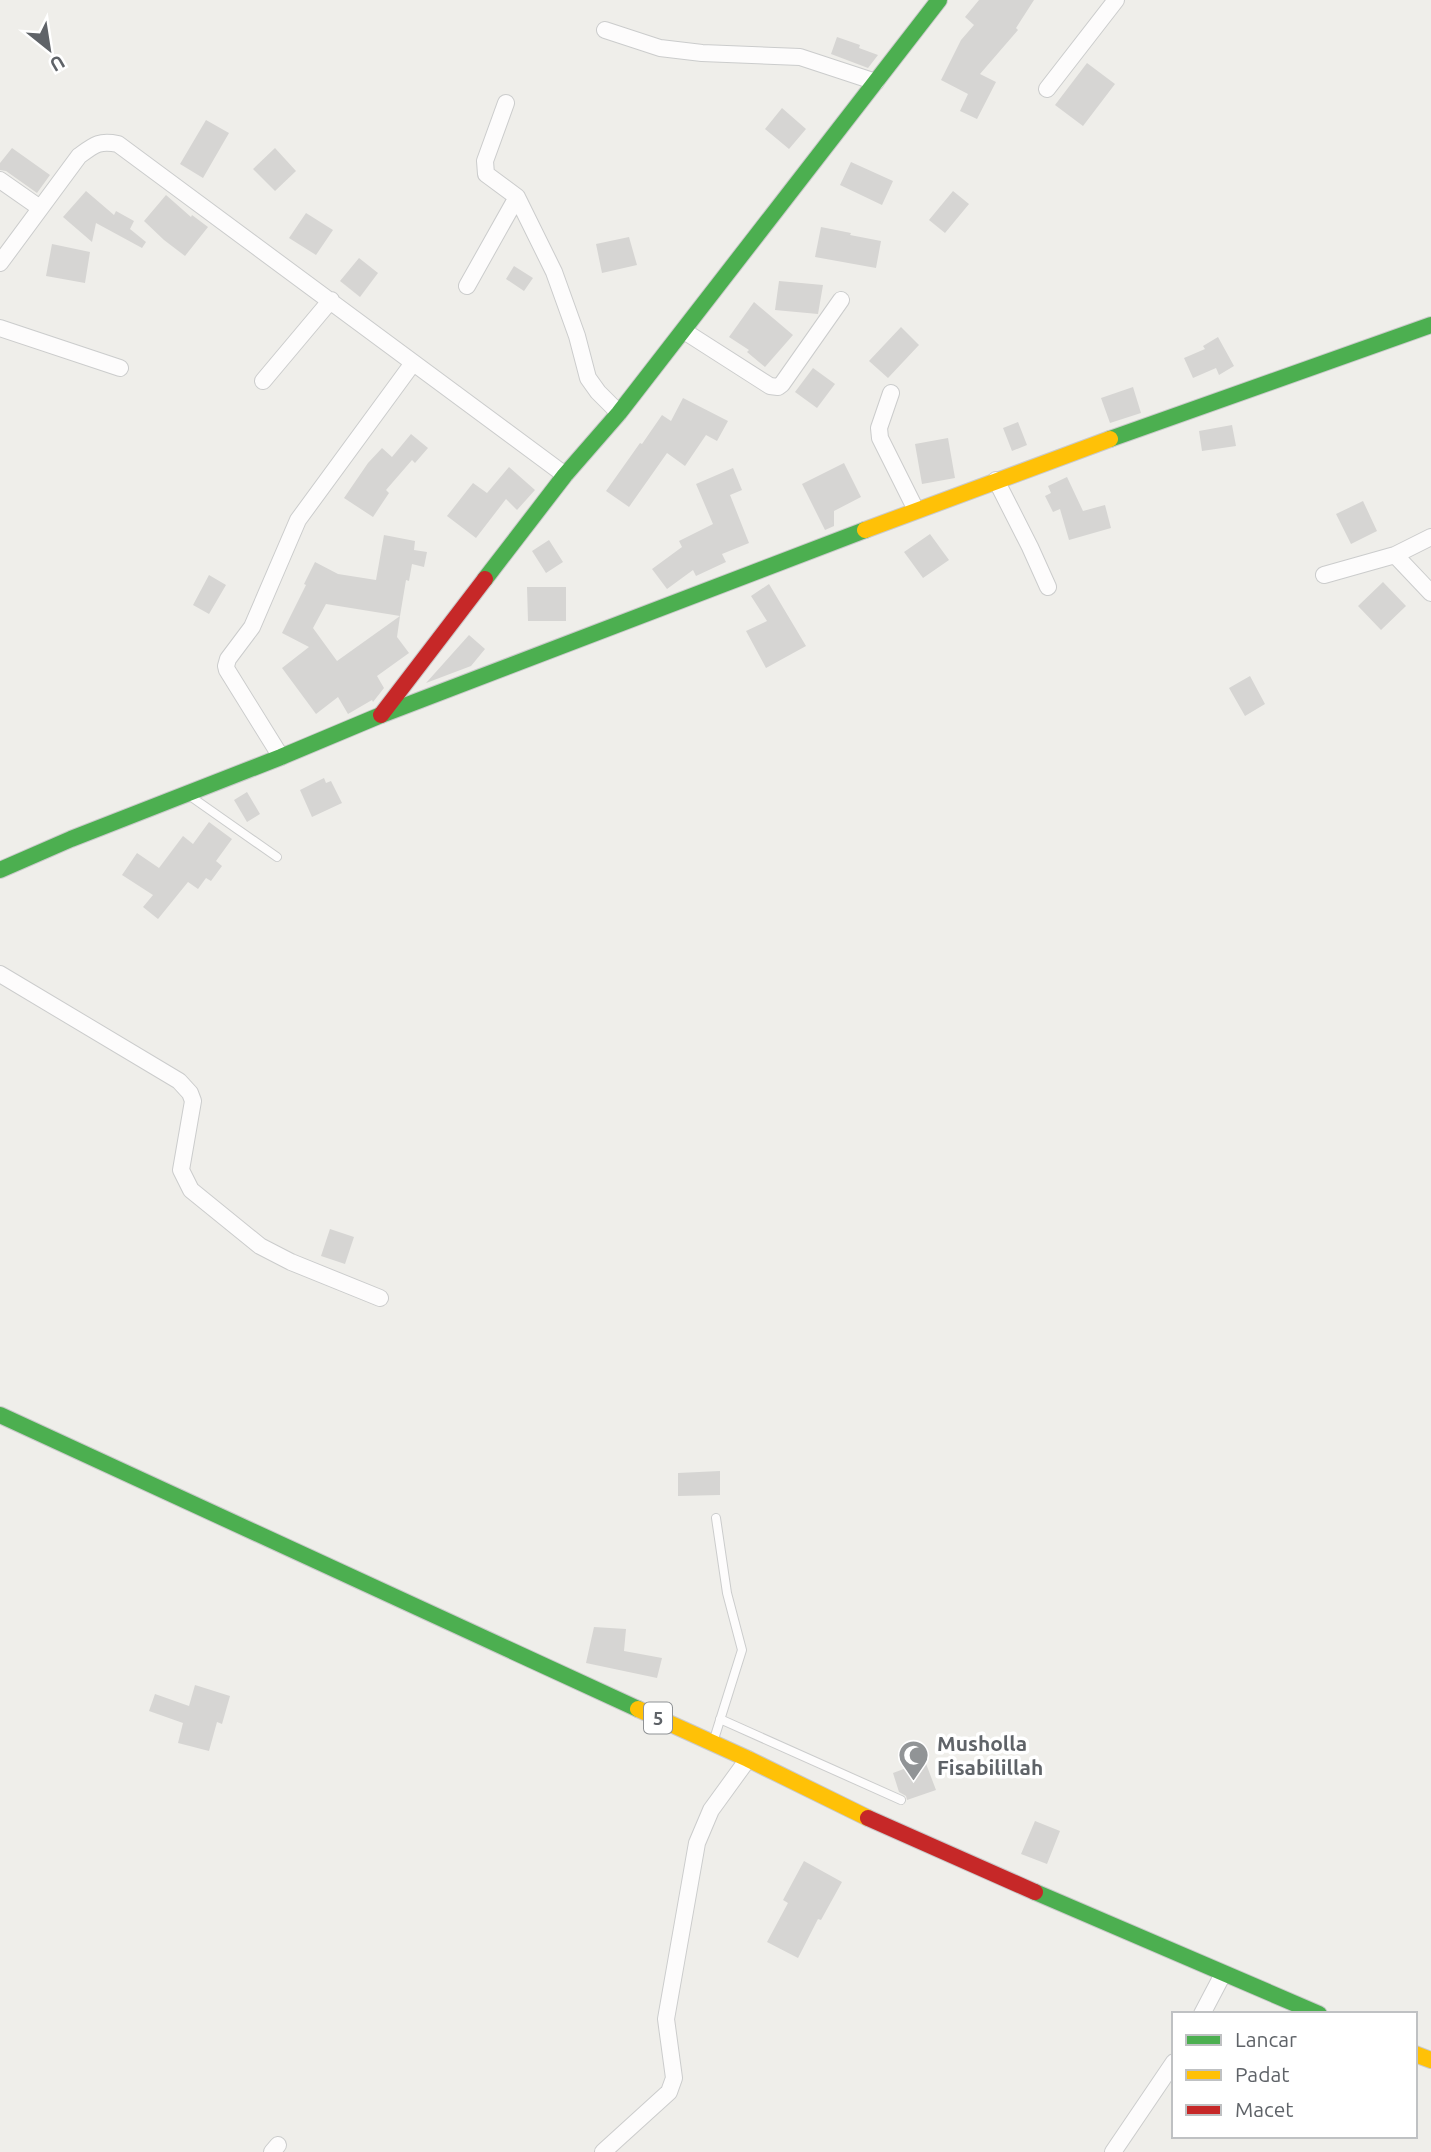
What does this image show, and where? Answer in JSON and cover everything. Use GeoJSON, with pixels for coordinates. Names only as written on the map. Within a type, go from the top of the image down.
{"type":"FeatureCollection","features":[{"type":"Feature","properties":{"kind":"main road"},"geometry":{"type":"LineString","coordinates":[[381,715],[565,475],[619,413],[684,331],[939,0]]}},
{"type":"Feature","properties":{"kind":"main road"},"geometry":{"type":"LineString","coordinates":[[0,870],[381,715],[916,510],[1430,331]]}},
{"type":"Feature","properties":{"kind":"main road","name":"5"},"geometry":{"type":"LineString","coordinates":[[0,1415],[319,1564],[713,1742],[880,1824],[1314,2012]]}},
{"type":"Feature","properties":{"kind":"street"},"geometry":{"type":"LineString","coordinates":[[1047,89],[1116,0]]}},
{"type":"Feature","properties":{"kind":"street"},"geometry":{"type":"LineString","coordinates":[[605,30],[660,48],[702,53],[800,57],[876,82]]}},
{"type":"Feature","properties":{"kind":"street"},"geometry":{"type":"LineString","coordinates":[[506,103],[485,161],[486,174],[517,197],[554,272],[578,336],[588,378],[619,413]]}},
{"type":"Feature","properties":{"kind":"street"},"geometry":{"type":"LineString","coordinates":[[0,263],[79,156],[94,145],[106,142],[118,144],[565,475]]}},
{"type":"Feature","properties":{"kind":"street"},"geometry":{"type":"LineString","coordinates":[[0,180],[40,208]]}},
{"type":"Feature","properties":{"kind":"street"},"geometry":{"type":"LineString","coordinates":[[467,286],[517,197]]}},
{"type":"Feature","properties":{"kind":"street"},"geometry":{"type":"LineString","coordinates":[[263,382],[331,300]]}},
{"type":"Feature","properties":{"kind":"street"},"geometry":{"type":"LineString","coordinates":[[684,331],[770,386],[778,387],[841,300]]}},
{"type":"Feature","properties":{"kind":"street"},"geometry":{"type":"LineString","coordinates":[[0,328],[120,368]]}},
{"type":"Feature","properties":{"kind":"street"},"geometry":{"type":"LineString","coordinates":[[281,757],[228,670],[228,660],[256,620],[298,520],[413,363]]}},
{"type":"Feature","properties":{"kind":"street"},"geometry":{"type":"LineString","coordinates":[[891,393],[879,428],[880,438],[916,510]]}},
{"type":"Feature","properties":{"kind":"street"},"geometry":{"type":"LineString","coordinates":[[996,480],[1048,587]]}},
{"type":"Feature","properties":{"kind":"street"},"geometry":{"type":"LineString","coordinates":[[1324,575],[1395,555],[1431,537]]}},
{"type":"Feature","properties":{"kind":"street"},"geometry":{"type":"LineString","coordinates":[[1395,555],[1431,593]]}},
{"type":"Feature","properties":{"kind":"street"},"geometry":{"type":"LineString","coordinates":[[0,974],[180,1081],[190,1093],[192,1101],[181,1170],[191,1190],[260,1246],[291,1262],[380,1298]]}},
{"type":"Feature","properties":{"kind":"street"},"geometry":{"type":"LineString","coordinates":[[603,2152],[672,2086],[674,2078],[666,2019],[697,1843],[711,1810],[748,1759]]}},
{"type":"Feature","properties":{"kind":"street"},"geometry":{"type":"LineString","coordinates":[[1203,2012],[1223,1974]]}},
{"type":"Feature","properties":{"kind":"street"},"geometry":{"type":"LineString","coordinates":[[1113,2152],[1172,2065]]}},
{"type":"Feature","properties":{"kind":"lane"},"geometry":{"type":"LineString","coordinates":[[188,794],[276,858]]}},
{"type":"Feature","properties":{"kind":"lane"},"geometry":{"type":"LineString","coordinates":[[713,1742],[742,1650],[727,1594],[716,1518]]}},
{"type":"Feature","properties":{"kind":"lane"},"geometry":{"type":"LineString","coordinates":[[720,1719],[901,1800]]}},
{"type":"Feature","properties":{"kind":"building"},"geometry":{"type":"Polygon","coordinates":[[[979,0],[1034,0],[1016,28],[1018,30],[980,74],[996,82],[977,119],[960,111],[968,94],[941,80],[961,40],[974,25],[965,17],[979,0]]]}},
{"type":"Feature","properties":{"kind":"building"},"geometry":{"type":"Polygon","coordinates":[[[837,37],[878,55],[868,68],[831,54],[837,37]]]}},
{"type":"Feature","properties":{"kind":"building"},"geometry":{"type":"Polygon","coordinates":[[[1087,63],[1115,84],[1083,126],[1055,105],[1087,63]]]}},
{"type":"Feature","properties":{"kind":"building"},"geometry":{"type":"Polygon","coordinates":[[[782,108],[806,129],[789,149],[765,129],[782,108]]]}},
{"type":"Feature","properties":{"kind":"building"},"geometry":{"type":"Polygon","coordinates":[[[206,120],[229,133],[203,178],[180,164],[206,120]]]}},
{"type":"Feature","properties":{"kind":"building"},"geometry":{"type":"Polygon","coordinates":[[[12,148],[50,175],[37,193],[6,171],[0,170],[0,163],[12,148]]]}},
{"type":"Feature","properties":{"kind":"building"},"geometry":{"type":"Polygon","coordinates":[[[275,148],[296,171],[275,191],[253,169],[275,148]]]}},
{"type":"Feature","properties":{"kind":"building"},"geometry":{"type":"Polygon","coordinates":[[[851,162],[893,181],[882,205],[840,185],[851,162]]]}},
{"type":"Feature","properties":{"kind":"building"},"geometry":{"type":"Polygon","coordinates":[[[86,191],[114,215],[116,211],[134,221],[130,229],[146,242],[142,248],[96,223],[92,242],[63,217],[86,191]]]}},
{"type":"Feature","properties":{"kind":"building"},"geometry":{"type":"Polygon","coordinates":[[[953,191],[969,204],[945,233],[929,220],[953,191]]]}},
{"type":"Feature","properties":{"kind":"building"},"geometry":{"type":"Polygon","coordinates":[[[166,195],[191,217],[192,215],[208,227],[185,256],[144,221],[166,195]]]}},
{"type":"Feature","properties":{"kind":"building"},"geometry":{"type":"Polygon","coordinates":[[[306,213],[333,230],[316,255],[289,238],[306,213]]]}},
{"type":"Feature","properties":{"kind":"building"},"geometry":{"type":"Polygon","coordinates":[[[821,227],[881,241],[876,268],[815,257],[821,227]]]}},
{"type":"Feature","properties":{"kind":"building"},"geometry":{"type":"Polygon","coordinates":[[[629,237],[637,265],[602,273],[596,244],[629,237]]]}},
{"type":"Feature","properties":{"kind":"building"},"geometry":{"type":"Polygon","coordinates":[[[52,244],[90,252],[85,283],[46,276],[52,244]]]}},
{"type":"Feature","properties":{"kind":"building"},"geometry":{"type":"Polygon","coordinates":[[[359,258],[378,273],[360,297],[340,281],[359,258]]]}},
{"type":"Feature","properties":{"kind":"building"},"geometry":{"type":"Polygon","coordinates":[[[514,266],[533,278],[524,291],[506,279],[514,266]]]}},
{"type":"Feature","properties":{"kind":"building"},"geometry":{"type":"Polygon","coordinates":[[[779,281],[823,285],[818,314],[775,310],[779,281]]]}},
{"type":"Feature","properties":{"kind":"building"},"geometry":{"type":"Polygon","coordinates":[[[754,302],[793,335],[765,367],[747,352],[749,350],[729,337],[754,302]]]}},
{"type":"Feature","properties":{"kind":"building"},"geometry":{"type":"Polygon","coordinates":[[[901,327],[919,345],[888,378],[869,361],[901,327]]]}},
{"type":"Feature","properties":{"kind":"building"},"geometry":{"type":"Polygon","coordinates":[[[1218,337],[1234,366],[1219,375],[1216,368],[1193,378],[1184,358],[1205,349],[1203,346],[1218,337]]]}},
{"type":"Feature","properties":{"kind":"building"},"geometry":{"type":"Polygon","coordinates":[[[813,368],[835,384],[817,408],[795,392],[813,368]]]}},
{"type":"Feature","properties":{"kind":"building"},"geometry":{"type":"Polygon","coordinates":[[[1133,387],[1141,413],[1110,423],[1101,398],[1133,387]]]}},
{"type":"Feature","properties":{"kind":"building"},"geometry":{"type":"Polygon","coordinates":[[[683,398],[728,421],[717,441],[706,435],[685,466],[667,453],[629,507],[606,491],[662,415],[671,421],[683,398]]]}},
{"type":"Feature","properties":{"kind":"building"},"geometry":{"type":"Polygon","coordinates":[[[1018,422],[1027,445],[1012,451],[1003,428],[1018,422]]]}},
{"type":"Feature","properties":{"kind":"building"},"geometry":{"type":"Polygon","coordinates":[[[1232,425],[1236,446],[1202,451],[1199,431],[1232,425]]]}},
{"type":"Feature","properties":{"kind":"building"},"geometry":{"type":"Polygon","coordinates":[[[411,434],[428,448],[415,463],[412,460],[386,490],[389,493],[373,517],[344,498],[382,448],[392,457],[411,434]]]}},
{"type":"Feature","properties":{"kind":"building"},"geometry":{"type":"Polygon","coordinates":[[[948,438],[955,478],[922,484],[915,444],[948,438]]]}},
{"type":"Feature","properties":{"kind":"building"},"geometry":{"type":"Polygon","coordinates":[[[844,463],[861,497],[834,511],[834,526],[825,530],[802,484],[844,463]]]}},
{"type":"Feature","properties":{"kind":"building"},"geometry":{"type":"Polygon","coordinates":[[[509,467],[535,490],[517,510],[506,499],[476,538],[447,516],[473,483],[487,493],[509,467]]]}},
{"type":"Feature","properties":{"kind":"building"},"geometry":{"type":"Polygon","coordinates":[[[733,468],[742,490],[730,495],[749,543],[722,554],[726,562],[696,576],[693,570],[667,589],[652,569],[682,547],[679,541],[713,524],[696,484],[733,468]]]}},
{"type":"Feature","properties":{"kind":"building"},"geometry":{"type":"Polygon","coordinates":[[[1067,477],[1083,511],[1105,505],[1111,528],[1069,540],[1060,509],[1053,512],[1045,496],[1051,493],[1048,486],[1067,477]]]}},
{"type":"Feature","properties":{"kind":"building"},"geometry":{"type":"Polygon","coordinates":[[[1363,501],[1377,531],[1351,544],[1336,514],[1363,501]]]}},
{"type":"Feature","properties":{"kind":"building"},"geometry":{"type":"Polygon","coordinates":[[[930,534],[949,560],[923,578],[904,552],[930,534]]]}},
{"type":"Feature","properties":{"kind":"building"},"geometry":{"type":"Polygon","coordinates":[[[384,535],[415,541],[414,550],[427,552],[424,567],[412,564],[409,581],[406,580],[397,637],[409,653],[377,676],[384,688],[373,702],[372,700],[348,714],[338,697],[316,714],[282,668],[309,647],[282,633],[315,562],[338,574],[376,580],[384,535]],[[326,604],[313,628],[337,661],[400,616],[326,604]]]}},
{"type":"Feature","properties":{"kind":"building"},"geometry":{"type":"Polygon","coordinates":[[[549,540],[563,562],[546,573],[532,551],[549,540]]]}},
{"type":"Feature","properties":{"kind":"building"},"geometry":{"type":"Polygon","coordinates":[[[209,575],[226,585],[209,614],[193,605],[209,575]]]}},
{"type":"Feature","properties":{"kind":"building"},"geometry":{"type":"Polygon","coordinates":[[[1383,582],[1406,606],[1381,630],[1358,606],[1383,582]]]}},
{"type":"Feature","properties":{"kind":"building"},"geometry":{"type":"Polygon","coordinates":[[[769,584],[806,646],[766,668],[746,631],[767,621],[751,596],[769,584]]]}},
{"type":"Feature","properties":{"kind":"building"},"geometry":{"type":"Polygon","coordinates":[[[527,587],[566,587],[566,621],[528,621],[527,587]]]}},
{"type":"Feature","properties":{"kind":"building"},"geometry":{"type":"Polygon","coordinates":[[[469,635],[485,649],[471,666],[426,683],[469,635]]]}},
{"type":"Feature","properties":{"kind":"building"},"geometry":{"type":"Polygon","coordinates":[[[1250,676],[1265,704],[1245,716],[1229,688],[1250,676]]]}},
{"type":"Feature","properties":{"kind":"building"},"geometry":{"type":"Polygon","coordinates":[[[324,778],[326,783],[331,781],[342,803],[312,817],[300,790],[324,778]]]}},
{"type":"Feature","properties":{"kind":"building"},"geometry":{"type":"Polygon","coordinates":[[[247,792],[260,814],[247,822],[234,800],[247,792]]]}},
{"type":"Feature","properties":{"kind":"building"},"geometry":{"type":"Polygon","coordinates":[[[209,822],[232,839],[216,861],[222,866],[211,881],[206,878],[198,889],[188,882],[158,919],[143,907],[153,895],[122,875],[137,853],[159,868],[183,836],[193,844],[209,822]]]}},
{"type":"Feature","properties":{"kind":"building"},"geometry":{"type":"Polygon","coordinates":[[[330,1229],[354,1237],[345,1264],[321,1256],[330,1229]]]}},
{"type":"Feature","properties":{"kind":"building"},"geometry":{"type":"Polygon","coordinates":[[[720,1471],[720,1495],[678,1496],[678,1473],[720,1471]]]}},
{"type":"Feature","properties":{"kind":"building"},"geometry":{"type":"Polygon","coordinates":[[[594,1627],[626,1629],[624,1651],[662,1658],[657,1678],[586,1663],[594,1627]]]}},
{"type":"Feature","properties":{"kind":"building"},"geometry":{"type":"Polygon","coordinates":[[[195,1685],[230,1696],[222,1724],[217,1722],[209,1751],[178,1743],[183,1723],[149,1711],[155,1694],[189,1706],[195,1685]]]}},
{"type":"Feature","properties":{"kind":"building","name":"Musholla Fisabilillah"},"geometry":{"type":"Polygon","coordinates":[[[925,1761],[936,1790],[907,1800],[906,1796],[899,1792],[893,1773],[925,1761]]]}},
{"type":"Feature","properties":{"kind":"building"},"geometry":{"type":"Polygon","coordinates":[[[1035,1821],[1060,1831],[1047,1864],[1021,1854],[1035,1821]]]}},
{"type":"Feature","properties":{"kind":"building"},"geometry":{"type":"Polygon","coordinates":[[[804,1861],[842,1882],[821,1920],[818,1919],[798,1958],[767,1942],[788,1903],[783,1900],[804,1861]]]}},
{"type":"Feature","properties":{"kind":"traffic: fast"},"geometry":{"type":"LineString","coordinates":[[485,579],[565,475],[619,413],[939,0]]}},
{"type":"Feature","properties":{"kind":"traffic: fast"},"geometry":{"type":"LineString","coordinates":[[1110,439],[1431,325]]}},
{"type":"Feature","properties":{"kind":"traffic: fast"},"geometry":{"type":"LineString","coordinates":[[0,870],[381,715],[865,530]]}},
{"type":"Feature","properties":{"kind":"traffic: fast"},"geometry":{"type":"LineString","coordinates":[[0,1415],[638,1709]]}},
{"type":"Feature","properties":{"kind":"traffic: fast"},"geometry":{"type":"LineString","coordinates":[[1035,1892],[1314,2012]]}},
{"type":"Feature","properties":{"kind":"traffic: slow"},"geometry":{"type":"LineString","coordinates":[[865,530],[1110,439]]}},
{"type":"Feature","properties":{"kind":"traffic: slow"},"geometry":{"type":"LineString","coordinates":[[638,1709],[868,1818]]}},
{"type":"Feature","properties":{"kind":"traffic: slow"},"geometry":{"type":"LineString","coordinates":[[1417,2055],[1431,2060]]}},
{"type":"Feature","properties":{"kind":"traffic: jam"},"geometry":{"type":"LineString","coordinates":[[381,715],[485,579]]}},
{"type":"Feature","properties":{"kind":"traffic: jam"},"geometry":{"type":"LineString","coordinates":[[868,1818],[1035,1892]]}},
{"type":"Feature","properties":{"kind":"place","name":"Musholla Fisabilillah"},"geometry":{"type":"Point","coordinates":[914,1782]}}]}
